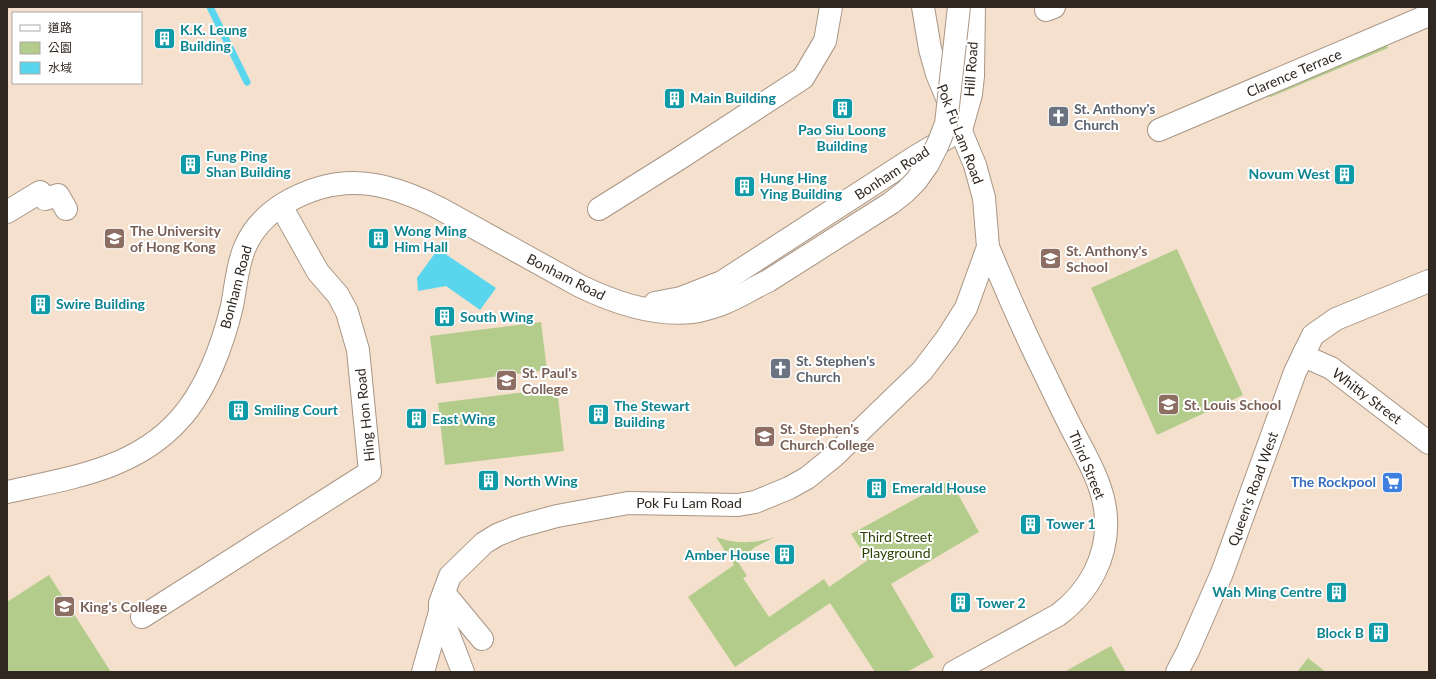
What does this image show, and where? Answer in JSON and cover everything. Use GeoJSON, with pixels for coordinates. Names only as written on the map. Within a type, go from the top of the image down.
{"type":"FeatureCollection","features":[{"type":"Feature","properties":{"kind":"main road"},"geometry":{"type":"LineString","coordinates":[[599,209],[803,78],[825,41],[831,7]]}},
{"type":"Feature","properties":{"kind":"main road","name":"Pok Fu Lam Road"},"geometry":{"type":"LineString","coordinates":[[423,672],[450,576],[484,543],[497,535],[517,527],[557,516],[628,503],[712,505],[744,504],[755,502],[789,488],[807,478],[833,457],[922,371],[947,338],[966,308],[988,247],[984,198],[975,165],[937,74],[930,49],[924,7]]}},
{"type":"Feature","properties":{"kind":"main road","name":"Bonham Road"},"geometry":{"type":"LineString","coordinates":[[7,492],[76,476],[117,464],[146,448],[164,435],[191,405],[214,361],[224,336],[240,261],[251,233],[260,223],[281,206],[312,190],[333,185],[360,183],[396,189],[418,197],[580,286],[608,299],[632,307],[677,313],[694,312],[723,303],[768,280],[884,207],[905,192],[916,181],[928,164],[946,124],[959,7]]}},
{"type":"Feature","properties":{"kind":"main road","name":"Hill Road"},"geometry":{"type":"LineString","coordinates":[[961,130],[971,94],[973,76],[974,7]]}},
{"type":"Feature","properties":{"kind":"main road","name":"Clarence Terrace"},"geometry":{"type":"LineString","coordinates":[[1159,130],[1422,18],[1429,13]]}},
{"type":"Feature","properties":{"kind":"main road","name":"Bonham Road"},"geometry":{"type":"LineString","coordinates":[[632,307],[681,298],[722,282],[915,157],[961,130]]}},
{"type":"Feature","properties":{"kind":"main road"},"geometry":{"type":"LineString","coordinates":[[7,212],[40,192],[45,199],[58,195],[66,210]]}},
{"type":"Feature","properties":{"kind":"main road","name":"Hing Hon Road"},"geometry":{"type":"LineString","coordinates":[[142,617],[370,472],[358,350],[347,312],[338,295],[318,272],[281,206]]}},
{"type":"Feature","properties":{"kind":"main road","name":"Third Street"},"geometry":{"type":"LineString","coordinates":[[954,672],[1058,615],[1068,608],[1084,590],[1094,574],[1101,557],[1106,536],[1106,517],[1103,497],[1092,470],[1021,327],[988,247]]}},
{"type":"Feature","properties":{"kind":"main road","name":"Queen's Road West"},"geometry":{"type":"LineString","coordinates":[[1177,672],[1188,651],[1222,573],[1296,372],[1313,335],[1336,319],[1429,281]]}},
{"type":"Feature","properties":{"kind":"main road","name":"Whitty Street"},"geometry":{"type":"LineString","coordinates":[[1304,353],[1306,357],[1331,368],[1427,439]]}},
{"type":"Feature","properties":{"kind":"main road"},"geometry":{"type":"LineString","coordinates":[[442,602],[482,639]]}},
{"type":"Feature","properties":{"kind":"main road"},"geometry":{"type":"LineString","coordinates":[[442,602],[463,672]]}},
{"type":"Feature","properties":{"kind":"green space"},"geometry":{"type":"Polygon","coordinates":[[[1384,40],[1388,48],[1268,98],[1286,81],[1384,40]]]}},
{"type":"Feature","properties":{"kind":"green space"},"geometry":{"type":"Polygon","coordinates":[[[1177,249],[1243,395],[1157,435],[1091,288],[1177,249]]]}},
{"type":"Feature","properties":{"kind":"green space"},"geometry":{"type":"Polygon","coordinates":[[[541,322],[547,370],[436,384],[430,336],[541,322]]]}},
{"type":"Feature","properties":{"kind":"green space"},"geometry":{"type":"Polygon","coordinates":[[[557,388],[564,451],[445,465],[438,403],[557,388]]]}},
{"type":"Feature","properties":{"kind":"green space","name":"Third Street Playground"},"geometry":{"type":"Polygon","coordinates":[[[950,480],[979,532],[891,584],[934,657],[907,672],[875,672],[830,603],[735,667],[688,597],[734,565],[716,537],[738,542],[752,542],[775,537],[755,547],[738,562],[747,576],[743,578],[769,617],[824,579],[829,587],[868,560],[851,534],[950,480]]]}},
{"type":"Feature","properties":{"kind":"green space"},"geometry":{"type":"Polygon","coordinates":[[[49,575],[111,672],[7,672],[7,602],[49,575]]]}},
{"type":"Feature","properties":{"kind":"green space"},"geometry":{"type":"Polygon","coordinates":[[[1111,646],[1126,672],[1064,672],[1111,646]]]}},
{"type":"Feature","properties":{"kind":"green space"},"geometry":{"type":"Polygon","coordinates":[[[1308,658],[1326,672],[1297,672],[1308,658]]]}},
{"type":"Feature","properties":{"kind":"water"},"geometry":{"type":"Polygon","coordinates":[[[438,249],[496,288],[480,310],[446,286],[418,291],[417,278],[438,249]]]}},
{"type":"Feature","properties":{"kind":"waterway"},"geometry":{"type":"LineString","coordinates":[[210,7],[247,82]]}},
{"type":"Feature","properties":{"kind":"place","name":"K.K. Leung Building"},"geometry":{"type":"Point","coordinates":[164,38]}},
{"type":"Feature","properties":{"kind":"place","name":"Main Building"},"geometry":{"type":"Point","coordinates":[674,98]}},
{"type":"Feature","properties":{"kind":"place","name":"Pao Siu Loong Building"},"geometry":{"type":"Point","coordinates":[842,108]}},
{"type":"Feature","properties":{"kind":"place","name":"St. Anthony's Church"},"geometry":{"type":"Point","coordinates":[1059,117]}},
{"type":"Feature","properties":{"kind":"place","name":"Fung Ping Shan Building"},"geometry":{"type":"Point","coordinates":[190,164]}},
{"type":"Feature","properties":{"kind":"place","name":"Novum West"},"geometry":{"type":"Point","coordinates":[1345,174]}},
{"type":"Feature","properties":{"kind":"place","name":"Hung Hing Ying Building"},"geometry":{"type":"Point","coordinates":[744,186]}},
{"type":"Feature","properties":{"kind":"place","name":"The University of Hong Kong"},"geometry":{"type":"Point","coordinates":[115,239]}},
{"type":"Feature","properties":{"kind":"place","name":"Wong Ming Him Hall"},"geometry":{"type":"Point","coordinates":[379,239]}},
{"type":"Feature","properties":{"kind":"place","name":"St. Anthony's School"},"geometry":{"type":"Point","coordinates":[1051,259]}},
{"type":"Feature","properties":{"kind":"place","name":"Swire Building"},"geometry":{"type":"Point","coordinates":[41,304]}},
{"type":"Feature","properties":{"kind":"place","name":"South Wing"},"geometry":{"type":"Point","coordinates":[445,317]}},
{"type":"Feature","properties":{"kind":"place","name":"St. Stephen's Church"},"geometry":{"type":"Point","coordinates":[780,369]}},
{"type":"Feature","properties":{"kind":"place","name":"St. Paul's College"},"geometry":{"type":"Point","coordinates":[507,381]}},
{"type":"Feature","properties":{"kind":"place","name":"St. Louis School"},"geometry":{"type":"Point","coordinates":[1169,405]}},
{"type":"Feature","properties":{"kind":"place","name":"Smiling Court"},"geometry":{"type":"Point","coordinates":[238,410]}},
{"type":"Feature","properties":{"kind":"place","name":"The Stewart Building"},"geometry":{"type":"Point","coordinates":[598,414]}},
{"type":"Feature","properties":{"kind":"place","name":"East Wing"},"geometry":{"type":"Point","coordinates":[416,419]}},
{"type":"Feature","properties":{"kind":"place","name":"St. Stephen's Church College"},"geometry":{"type":"Point","coordinates":[764,437]}},
{"type":"Feature","properties":{"kind":"place","name":"North Wing"},"geometry":{"type":"Point","coordinates":[488,481]}},
{"type":"Feature","properties":{"kind":"place","name":"The Rockpool"},"geometry":{"type":"Point","coordinates":[1392,482]}},
{"type":"Feature","properties":{"kind":"place","name":"Emerald House"},"geometry":{"type":"Point","coordinates":[877,488]}},
{"type":"Feature","properties":{"kind":"place","name":"Tower 1"},"geometry":{"type":"Point","coordinates":[1031,524]}},
{"type":"Feature","properties":{"kind":"place","name":"Amber House"},"geometry":{"type":"Point","coordinates":[785,555]}},
{"type":"Feature","properties":{"kind":"place","name":"Wah Ming Centre"},"geometry":{"type":"Point","coordinates":[1337,592]}},
{"type":"Feature","properties":{"kind":"place","name":"Tower 2"},"geometry":{"type":"Point","coordinates":[961,603]}},
{"type":"Feature","properties":{"kind":"place","name":"King's College"},"geometry":{"type":"Point","coordinates":[64,607]}},
{"type":"Feature","properties":{"kind":"place","name":"Block B"},"geometry":{"type":"Point","coordinates":[1379,633]}}]}
